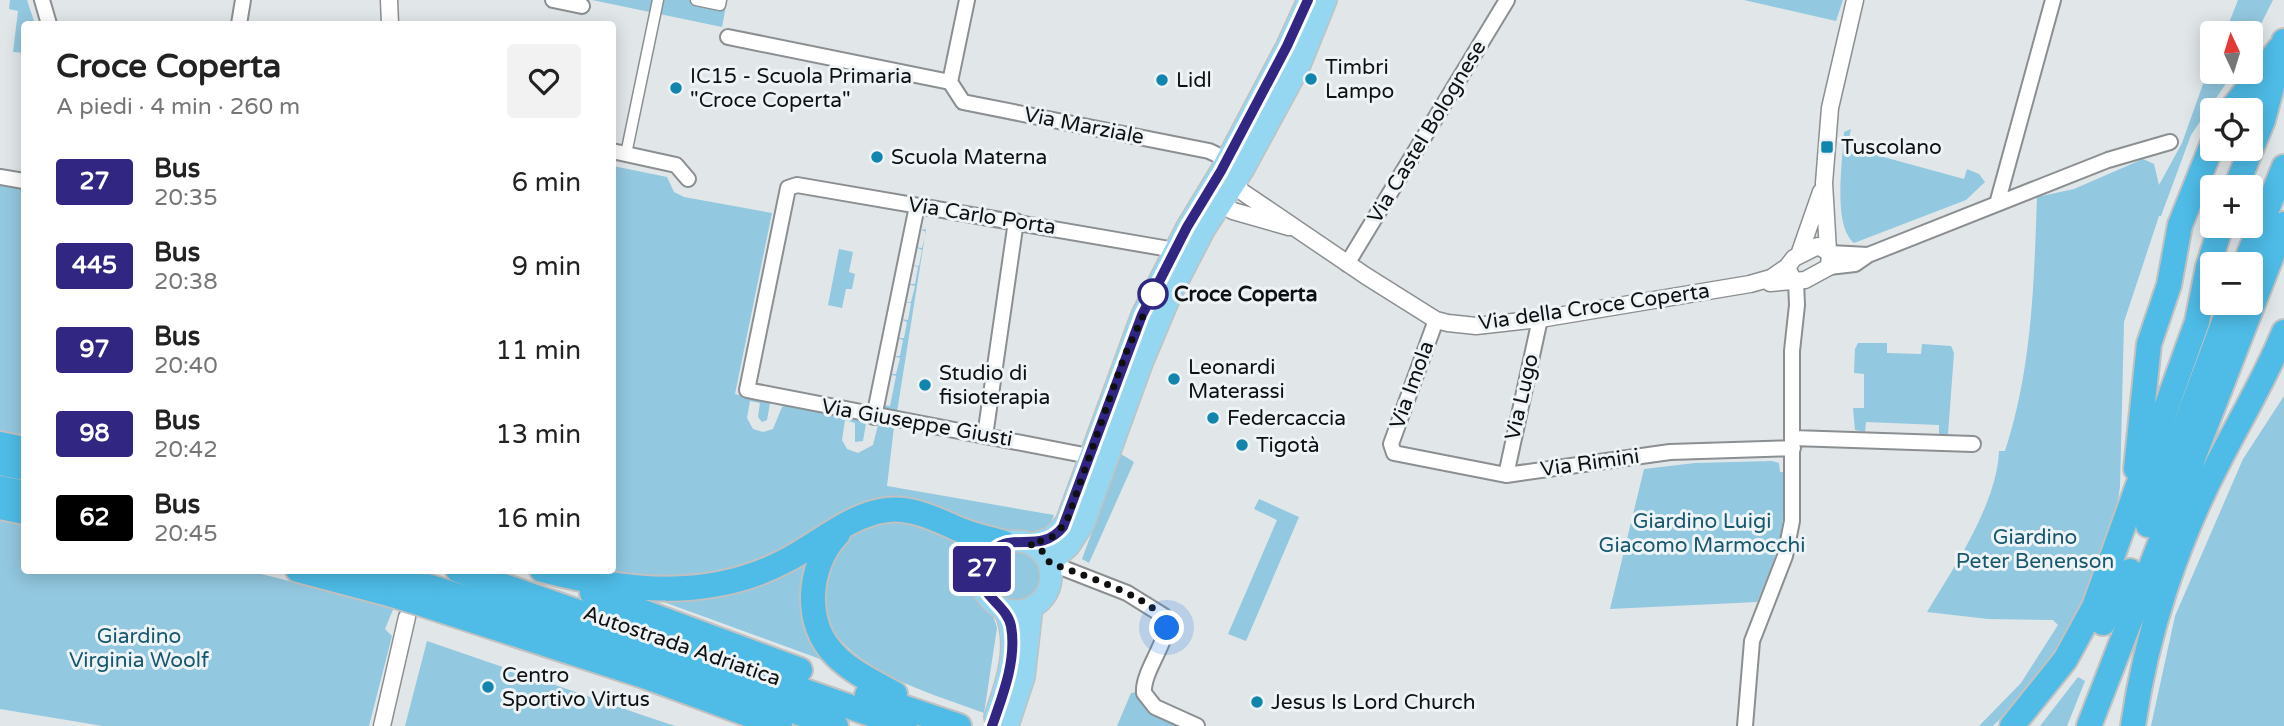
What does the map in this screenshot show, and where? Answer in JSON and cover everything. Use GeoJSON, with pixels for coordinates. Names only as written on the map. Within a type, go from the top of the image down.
{"type":"FeatureCollection","features":[{"type":"Feature","properties":{"kind":"highway"},"geometry":{"type":"LineString","coordinates":[[2240,98],[2283,43]]}},
{"type":"Feature","properties":{"kind":"highway"},"geometry":{"type":"LineString","coordinates":[[2241,175],[2263,120],[2283,43]]}},
{"type":"Feature","properties":{"kind":"highway"},"geometry":{"type":"LineString","coordinates":[[2255,252],[2277,226],[2284,156]]}},
{"type":"Feature","properties":{"kind":"highway"},"geometry":{"type":"LineString","coordinates":[[2129,514],[2150,344],[2169,285],[2180,225],[2206,161]]}},
{"type":"Feature","properties":{"kind":"highway"},"geometry":{"type":"LineString","coordinates":[[2088,726],[2191,463],[2277,226],[2284,167]]}},
{"type":"Feature","properties":{"kind":"highway"},"geometry":{"type":"LineString","coordinates":[[2012,726],[2047,686],[2082,632],[2129,514],[2197,322],[2208,267],[2217,238]]}},
{"type":"Feature","properties":{"kind":"highway"},"geometry":{"type":"LineString","coordinates":[[2074,726],[2226,315]]}},
{"type":"Feature","properties":{"kind":"highway"},"geometry":{"type":"LineString","coordinates":[[2135,726],[2141,680],[2159,609],[2183,545],[2218,463],[2264,378],[2284,332]]}},
{"type":"Feature","properties":{"kind":"highway"},"geometry":{"type":"LineString","coordinates":[[0,444],[21,448]]}},
{"type":"Feature","properties":{"kind":"highway"},"geometry":{"type":"LineString","coordinates":[[0,463],[21,467]]}},
{"type":"Feature","properties":{"kind":"highway"},"geometry":{"type":"LineString","coordinates":[[2118,726],[2137,629],[2191,463]]}},
{"type":"Feature","properties":{"kind":"highway"},"geometry":{"type":"LineString","coordinates":[[0,488],[21,492]]}},
{"type":"Feature","properties":{"kind":"highway"},"geometry":{"type":"LineString","coordinates":[[0,507],[21,511]]}},
{"type":"Feature","properties":{"kind":"highway"},"geometry":{"type":"LineString","coordinates":[[564,574],[640,588],[696,589],[735,582],[767,570],[877,512],[901,510],[928,516],[1004,543]]}},
{"type":"Feature","properties":{"kind":"highway"},"geometry":{"type":"LineString","coordinates":[[845,527],[827,547],[814,581],[814,609],[822,636],[836,657],[851,668],[959,726]]}},
{"type":"Feature","properties":{"kind":"highway"},"geometry":{"type":"LineString","coordinates":[[964,531],[976,546],[981,573]]}},
{"type":"Feature","properties":{"kind":"highway"},"geometry":{"type":"LineString","coordinates":[[2033,726],[2089,650],[2130,571]]}},
{"type":"Feature","properties":{"kind":"highway"},"geometry":{"type":"LineString","coordinates":[[315,574],[410,596],[780,726]]}},
{"type":"Feature","properties":{"kind":"highway","name":"Autostrada Adriatica"},"geometry":{"type":"LineString","coordinates":[[378,574],[410,596],[539,621],[835,726]]}},
{"type":"Feature","properties":{"kind":"highway","name":"Autostrada Adriatica"},"geometry":{"type":"LineString","coordinates":[[469,574],[905,726]]}},
{"type":"Feature","properties":{"kind":"highway"},"geometry":{"type":"LineString","coordinates":[[534,574],[648,612],[959,726]]}},
{"type":"Feature","properties":{"kind":"main road"},"geometry":{"type":"LineString","coordinates":[[1050,563],[1069,546],[1084,523],[1154,331],[1201,235],[1221,204],[1226,180],[1226,159],[1310,1]]}},
{"type":"Feature","properties":{"kind":"main road"},"geometry":{"type":"LineString","coordinates":[[1030,544],[1042,551],[1050,563],[1048,589],[1032,607],[1024,677],[1002,719],[1011,653],[1010,625],[1004,609],[985,592],[981,573],[989,555],[1004,543],[1030,544],[1045,541],[1062,530],[1125,355],[1175,250],[1226,180],[1299,67],[1310,1]]}},
{"type":"Feature","properties":{"kind":"main road"},"geometry":{"type":"LineString","coordinates":[[1004,609],[1032,607]]}},
{"type":"Feature","properties":{"kind":"street"},"geometry":{"type":"LineString","coordinates":[[41,0],[48,21]]}},
{"type":"Feature","properties":{"kind":"street"},"geometry":{"type":"LineString","coordinates":[[240,21],[243,0]]}},
{"type":"Feature","properties":{"kind":"street"},"geometry":{"type":"LineString","coordinates":[[389,0],[390,21]]}},
{"type":"Feature","properties":{"kind":"street"},"geometry":{"type":"LineString","coordinates":[[553,0],[584,3]]}},
{"type":"Feature","properties":{"kind":"street"},"geometry":{"type":"LineString","coordinates":[[658,0],[620,152],[676,165],[688,179]]}},
{"type":"Feature","properties":{"kind":"street"},"geometry":{"type":"LineString","coordinates":[[696,0],[720,5],[721,0]]}},
{"type":"Feature","properties":{"kind":"street"},"geometry":{"type":"LineString","coordinates":[[728,37],[950,82],[967,0]]}},
{"type":"Feature","properties":{"kind":"street","name":"Via Castel Bolognese"},"geometry":{"type":"LineString","coordinates":[[1347,264],[1507,0]]}},
{"type":"Feature","properties":{"kind":"street"},"geometry":{"type":"LineString","coordinates":[[1829,257],[1824,183],[1830,108],[1855,0]]}},
{"type":"Feature","properties":{"kind":"street"},"geometry":{"type":"LineString","coordinates":[[1997,204],[2053,0]]}},
{"type":"Feature","properties":{"kind":"street","name":"Via Marziale"},"geometry":{"type":"LineString","coordinates":[[950,82],[962,102],[1209,151],[1226,159]]}},
{"type":"Feature","properties":{"kind":"street","name":"Via della Croce Coperta"},"geometry":{"type":"LineString","coordinates":[[1799,255],[1818,246],[1829,257],[1855,264],[1868,255],[2108,160],[2170,142]]}},
{"type":"Feature","properties":{"kind":"street"},"geometry":{"type":"LineString","coordinates":[[0,177],[21,180]]}},
{"type":"Feature","properties":{"kind":"street","name":"Via della Croce Coperta"},"geometry":{"type":"LineString","coordinates":[[1226,180],[1347,264],[1436,320],[1476,326],[1540,319],[1796,277],[1829,257]]}},
{"type":"Feature","properties":{"kind":"street"},"geometry":{"type":"LineString","coordinates":[[1745,726],[1752,641],[1789,538],[1793,443],[1792,351],[1797,305],[1796,277],[1791,260],[1799,255],[1824,183]]}},
{"type":"Feature","properties":{"kind":"street","name":"Via Carlo Porta"},"geometry":{"type":"LineString","coordinates":[[747,390],[790,186],[1016,221],[1175,250]]}},
{"type":"Feature","properties":{"kind":"street","name":"Via della Croce Coperta"},"geometry":{"type":"LineString","coordinates":[[1221,204],[1233,211],[1298,230]]}},
{"type":"Feature","properties":{"kind":"street"},"geometry":{"type":"LineString","coordinates":[[874,416],[917,206]]}},
{"type":"Feature","properties":{"kind":"street"},"geometry":{"type":"LineString","coordinates":[[985,436],[1016,221]]}},
{"type":"Feature","properties":{"kind":"street","name":"Via Lugo"},"geometry":{"type":"LineString","coordinates":[[1506,475],[1540,319]]}},
{"type":"Feature","properties":{"kind":"street","name":"Via Imola"},"geometry":{"type":"LineString","coordinates":[[1391,450],[1436,320]]}},
{"type":"Feature","properties":{"kind":"street","name":"Via Giuseppe Giusti"},"geometry":{"type":"LineString","coordinates":[[747,390],[1088,456]]}},
{"type":"Feature","properties":{"kind":"street","name":"Via Rimini"},"geometry":{"type":"LineString","coordinates":[[1391,450],[1506,475],[1670,452],[1793,443],[1973,444]]}},
{"type":"Feature","properties":{"kind":"street"},"geometry":{"type":"LineString","coordinates":[[1050,563],[1127,593],[1166,618],[1167,628],[1146,676],[1144,693],[1155,707],[1197,726]]}},
{"type":"Feature","properties":{"kind":"street"},"geometry":{"type":"LineString","coordinates":[[382,726],[410,596]]}},
{"type":"Feature","properties":{"kind":"green space"},"geometry":{"type":"Polygon","coordinates":[[[10,0],[27,0],[34,21],[21,21],[21,53],[13,52],[18,11],[9,9],[10,0]]]}},
{"type":"Feature","properties":{"kind":"green space"},"geometry":{"type":"Polygon","coordinates":[[[592,0],[727,0],[722,27],[592,0]]]}},
{"type":"Feature","properties":{"kind":"green space"},"geometry":{"type":"Polygon","coordinates":[[[1744,0],[1843,0],[1836,21],[1744,0]]]}},
{"type":"Feature","properties":{"kind":"green space"},"geometry":{"type":"Polygon","coordinates":[[[2238,0],[2273,0],[2262,21],[2230,21],[2238,0]]]}},
{"type":"Feature","properties":{"kind":"green space","name":"Giardino Peter Benenson"},"geometry":{"type":"Polygon","coordinates":[[[2203,84],[2226,84],[2216,98],[2200,98],[2200,122],[2191,135],[2159,216],[2124,322],[2120,487],[2104,552],[2076,616],[2058,647],[2016,702],[1993,726],[1979,726],[2021,683],[2058,625],[2053,620],[1988,619],[1927,612],[1982,513],[1991,492],[1999,451],[2005,451],[2014,420],[2030,326],[2037,197],[2074,189],[2143,159],[2154,164],[2159,185],[2182,143],[2203,84]]]}},
{"type":"Feature","properties":{"kind":"green space"},"geometry":{"type":"Polygon","coordinates":[[[1851,129],[1847,147],[1964,179],[1967,169],[1979,174],[1985,182],[1966,200],[1854,243],[1843,222],[1840,191],[1844,132],[1851,129]]]}},
{"type":"Feature","properties":{"kind":"green space"},"geometry":{"type":"Polygon","coordinates":[[[616,167],[667,177],[674,192],[684,197],[772,213],[735,394],[770,403],[767,420],[762,422],[758,417],[760,403],[750,401],[747,418],[753,429],[763,432],[773,429],[782,407],[787,405],[858,420],[866,423],[863,441],[855,442],[855,423],[845,420],[842,440],[847,449],[858,453],[873,445],[878,425],[894,427],[887,486],[1054,515],[1050,525],[1052,528],[1038,534],[1001,534],[921,506],[702,581],[616,574],[616,167]]]}},
{"type":"Feature","properties":{"kind":"green space"},"geometry":{"type":"Polygon","coordinates":[[[0,183],[21,186],[21,435],[0,431],[0,183]]]}},
{"type":"Feature","properties":{"kind":"green space"},"geometry":{"type":"Polygon","coordinates":[[[925,237],[897,412],[882,410],[882,405],[890,406],[896,376],[889,374],[896,374],[900,358],[893,356],[900,356],[903,340],[897,338],[904,338],[907,322],[900,319],[908,320],[911,303],[904,302],[911,302],[915,286],[907,284],[915,284],[918,267],[911,265],[919,266],[922,250],[915,247],[922,248],[925,237]]]}},
{"type":"Feature","properties":{"kind":"green space"},"geometry":{"type":"Polygon","coordinates":[[[839,249],[853,252],[849,272],[855,274],[852,289],[846,289],[842,308],[828,305],[839,249]]]}},
{"type":"Feature","properties":{"kind":"green space"},"geometry":{"type":"Polygon","coordinates":[[[1858,343],[1887,343],[1887,353],[1921,354],[1922,344],[1951,346],[1954,353],[1948,434],[1939,434],[1939,425],[1866,422],[1865,432],[1855,430],[1853,408],[1864,408],[1864,374],[1854,373],[1855,349],[1858,343]]]}},
{"type":"Feature","properties":{"kind":"green space"},"geometry":{"type":"Polygon","coordinates":[[[2284,396],[2284,726],[2151,726],[2175,616],[2243,459],[2284,396]]]}},
{"type":"Feature","properties":{"kind":"green space"},"geometry":{"type":"Polygon","coordinates":[[[1121,454],[1134,462],[1089,563],[1082,559],[1121,454]]]}},
{"type":"Feature","properties":{"kind":"green space","name":"Giardino Luigi Giacomo Marmocchi"},"geometry":{"type":"Polygon","coordinates":[[[1695,463],[1779,463],[1780,472],[1785,472],[1784,509],[1776,553],[1757,602],[1610,609],[1644,469],[1695,463]]]}},
{"type":"Feature","properties":{"kind":"green space"},"geometry":{"type":"Polygon","coordinates":[[[1259,499],[1299,517],[1246,641],[1228,634],[1277,520],[1254,509],[1259,499]]]}},
{"type":"Feature","properties":{"kind":"green space"},"geometry":{"type":"Polygon","coordinates":[[[906,518],[967,544],[976,561],[977,598],[994,618],[997,628],[984,713],[887,675],[853,652],[838,638],[835,640],[820,596],[837,547],[860,527],[906,518]]]}},
{"type":"Feature","properties":{"kind":"green space","name":"Giardino Virginia Woolf"},"geometry":{"type":"Polygon","coordinates":[[[0,519],[21,522],[21,574],[261,574],[394,607],[385,629],[392,636],[369,726],[103,726],[0,709],[0,519]]]}},
{"type":"Feature","properties":{"kind":"green space"},"geometry":{"type":"Polygon","coordinates":[[[817,551],[831,663],[650,597],[817,551]]]}},
{"type":"Feature","properties":{"kind":"green space"},"geometry":{"type":"Polygon","coordinates":[[[1016,551],[1034,558],[1041,576],[1034,594],[1016,601],[998,594],[991,576],[998,558],[1016,551]]]}},
{"type":"Feature","properties":{"kind":"green space","name":"Centro Sportivo Virtus"},"geometry":{"type":"Polygon","coordinates":[[[427,641],[645,716],[675,726],[405,726],[427,641]]]}},
{"type":"Feature","properties":{"kind":"green space"},"geometry":{"type":"Polygon","coordinates":[[[2078,677],[2085,681],[2067,726],[2040,726],[2078,677]]]}},
{"type":"Feature","properties":{"kind":"green space"},"geometry":{"type":"Polygon","coordinates":[[[1137,692],[1147,711],[1180,726],[1117,726],[1131,693],[1137,692]]]}},
{"type":"Feature","properties":{"kind":"bus line","name":"27"},"geometry":{"type":"LineString","coordinates":[[992,726],[1005,688],[1012,636],[1009,618],[1004,609],[993,602],[985,592],[981,573],[985,560],[993,550],[1004,543],[1017,541],[1038,544],[1057,534],[1063,527],[1142,315],[1187,227],[1221,171],[1234,141],[1287,46],[1308,0]]}},
{"type":"Feature","properties":{"kind":"place","name":"Timbri Lampo"},"geometry":{"type":"Point","coordinates":[1311,79]}},
{"type":"Feature","properties":{"kind":"place","name":"Lidl"},"geometry":{"type":"Point","coordinates":[1162,80]}},
{"type":"Feature","properties":{"kind":"place","name":"IC15 - Scuola Primaria \"Croce Coperta\""},"geometry":{"type":"Point","coordinates":[676,88]}},
{"type":"Feature","properties":{"kind":"place","name":"Tuscolano"},"geometry":{"type":"Point","coordinates":[1827,147]}},
{"type":"Feature","properties":{"kind":"place","name":"Scuola Materna"},"geometry":{"type":"Point","coordinates":[877,157]}},
{"type":"Feature","properties":{"kind":"place","name":"Croce Coperta"},"geometry":{"type":"Point","coordinates":[1153,294]}},
{"type":"Feature","properties":{"kind":"place","name":"Leonardi Materassi"},"geometry":{"type":"Point","coordinates":[1174,379]}},
{"type":"Feature","properties":{"kind":"place","name":"Studio di fisioterapia"},"geometry":{"type":"Point","coordinates":[925,385]}},
{"type":"Feature","properties":{"kind":"place","name":"Federcaccia"},"geometry":{"type":"Point","coordinates":[1213,418]}},
{"type":"Feature","properties":{"kind":"place","name":"Tigotà"},"geometry":{"type":"Point","coordinates":[1242,445]}},
{"type":"Feature","properties":{"kind":"place","name":"Centro Sportivo Virtus"},"geometry":{"type":"Point","coordinates":[488,687]}},
{"type":"Feature","properties":{"kind":"place","name":"Jesus Is Lord Church"},"geometry":{"type":"Point","coordinates":[1257,702]}},
{"type":"Feature","properties":{"kind":"route"},"geometry":{"type":"LineString","coordinates":[[1153,294],[1125,355],[1066,523],[1062,530],[1051,538],[1038,544],[1030,544],[1042,551],[1050,563],[1127,593],[1161,613],[1166,618],[1167,628]]}}]}
